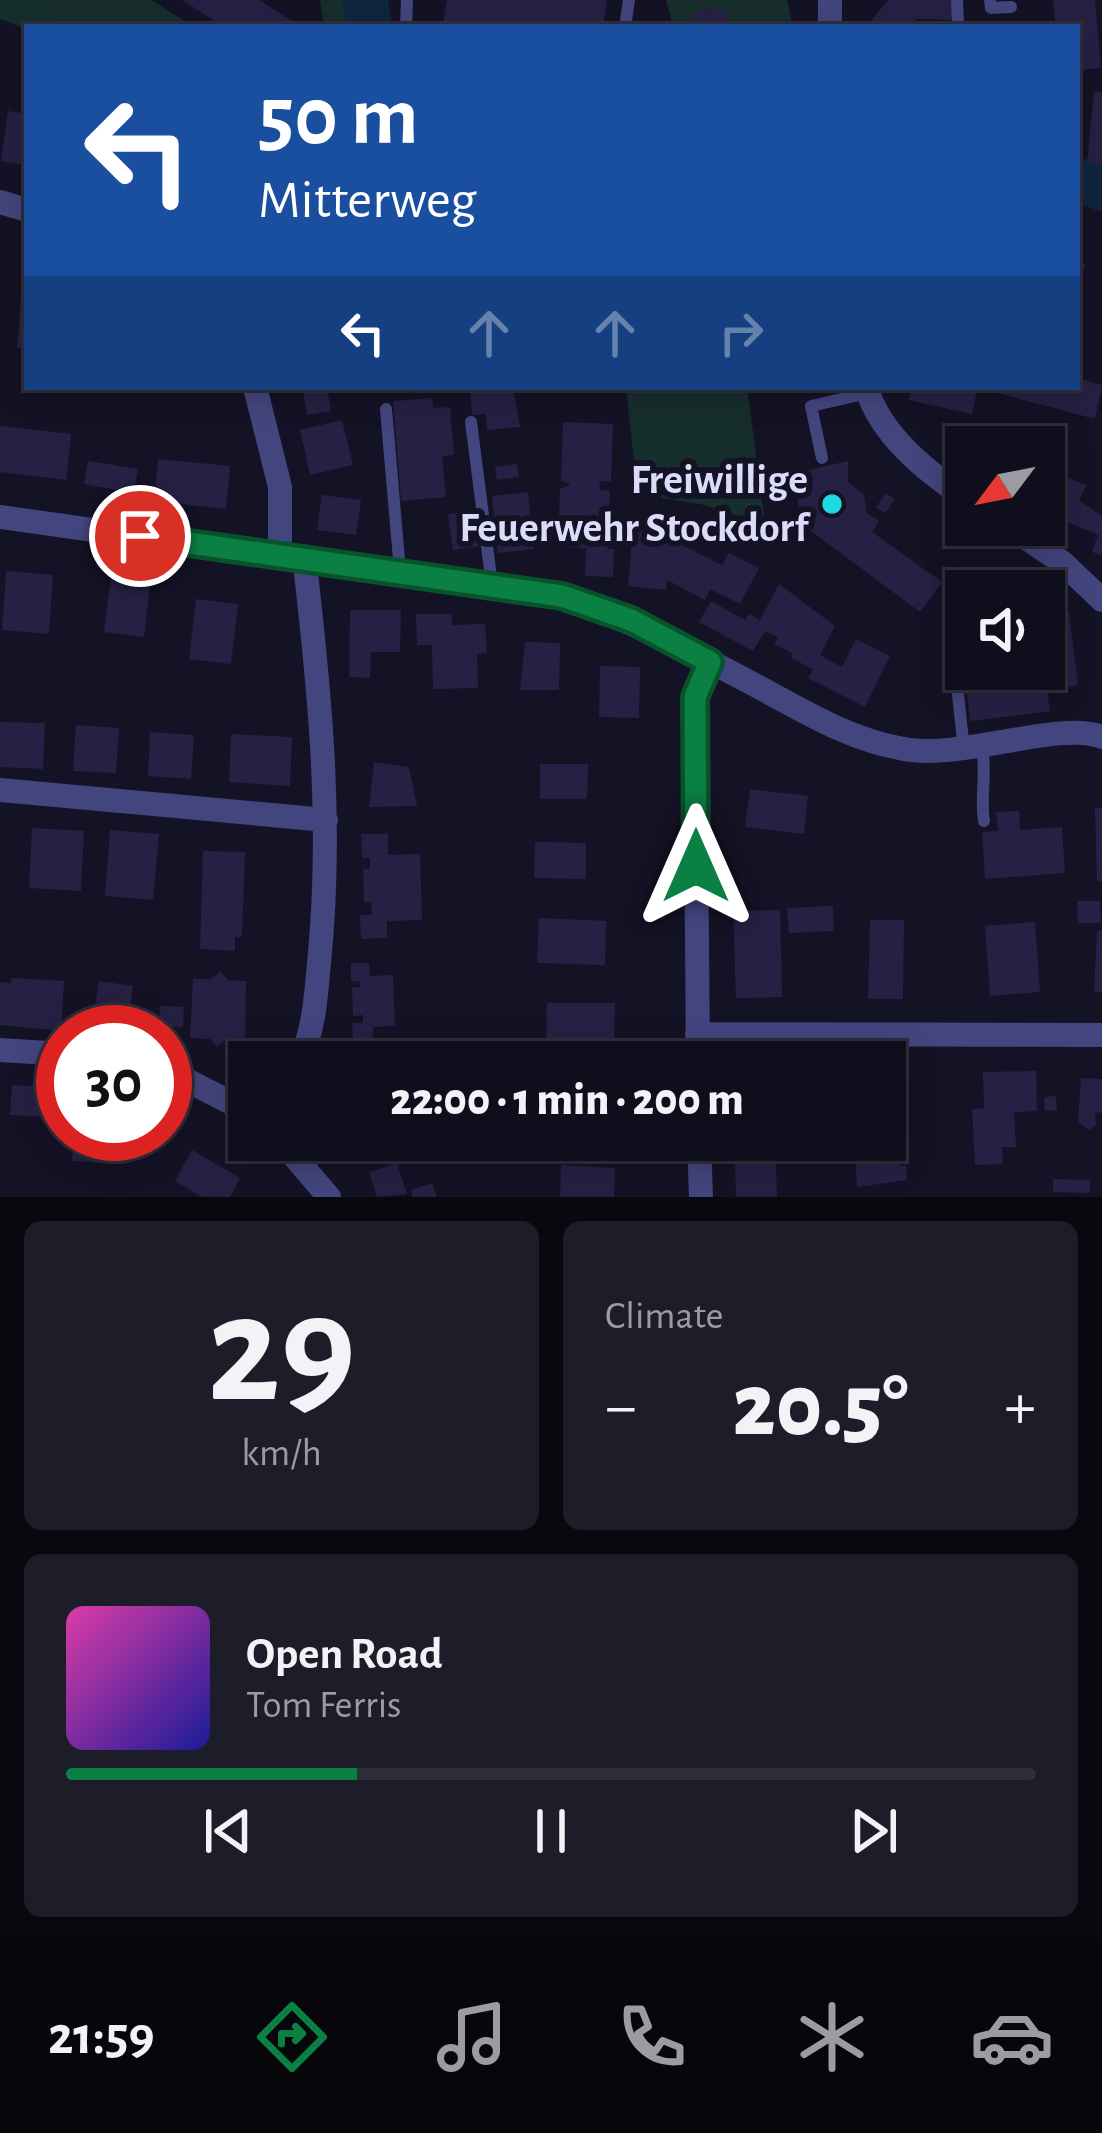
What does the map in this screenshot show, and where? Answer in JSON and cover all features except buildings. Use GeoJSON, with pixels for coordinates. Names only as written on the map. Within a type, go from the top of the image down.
{"type":"FeatureCollection","features":[{"type":"Feature","properties":{"kind":"street"},"geometry":{"type":"LineString","coordinates":[[256,390],[280,488],[326,746],[327,876],[315,999],[304,1041]]}},
{"type":"Feature","properties":{"kind":"street"},"geometry":{"type":"LineString","coordinates":[[867,390],[891,433],[945,484]]}},
{"type":"Feature","properties":{"kind":"street"},"geometry":{"type":"LineString","coordinates":[[0,518],[562,596],[631,620],[849,735],[907,750],[973,750],[1092,733],[1102,708]]}},
{"type":"Feature","properties":{"kind":"street"},"geometry":{"type":"LineString","coordinates":[[1038,546],[1102,600]]}},
{"type":"Feature","properties":{"kind":"street"},"geometry":{"type":"LineString","coordinates":[[697,1041],[695,697],[710,662]]}},
{"type":"Feature","properties":{"kind":"street"},"geometry":{"type":"LineString","coordinates":[[0,790],[326,820]]}},
{"type":"Feature","properties":{"kind":"street"},"geometry":{"type":"LineString","coordinates":[[697,1034],[1102,1035]]}},
{"type":"Feature","properties":{"kind":"street"},"geometry":{"type":"LineString","coordinates":[[0,1050],[36,1052]]}},
{"type":"Feature","properties":{"kind":"street"},"geometry":{"type":"LineString","coordinates":[[192,1083],[228,1101]]}},
{"type":"Feature","properties":{"kind":"street"},"geometry":{"type":"LineString","coordinates":[[298,1161],[329,1197]]}},
{"type":"Feature","properties":{"kind":"street"},"geometry":{"type":"LineString","coordinates":[[699,1161],[700,1197]]}},
{"type":"Feature","properties":{"kind":"lane"},"geometry":{"type":"LineString","coordinates":[[957,0],[958,22]]}},
{"type":"Feature","properties":{"kind":"lane"},"geometry":{"type":"LineString","coordinates":[[990,0],[991,8],[1011,7]]}},
{"type":"Feature","properties":{"kind":"lane"},"geometry":{"type":"LineString","coordinates":[[822,458],[811,406],[867,390]]}},
{"type":"Feature","properties":{"kind":"lane"},"geometry":{"type":"LineString","coordinates":[[386,409],[400,571]]}},
{"type":"Feature","properties":{"kind":"lane"},"geometry":{"type":"LineString","coordinates":[[472,422],[492,585]]}},
{"type":"Feature","properties":{"kind":"lane"},"geometry":{"type":"LineString","coordinates":[[959,690],[973,750],[988,783],[980,799],[984,820]]}},
{"type":"Feature","properties":{"kind":"green space"},"geometry":{"type":"Polygon","coordinates":[[[0,0],[151,0],[189,24],[24,24],[24,28],[0,19],[0,0]]]}},
{"type":"Feature","properties":{"kind":"green space"},"geometry":{"type":"Polygon","coordinates":[[[320,0],[357,0],[362,24],[324,24],[320,0]]]}},
{"type":"Feature","properties":{"kind":"green space"},"geometry":{"type":"Polygon","coordinates":[[[666,0],[787,0],[792,24],[672,24],[666,0]]]}},
{"type":"Feature","properties":{"kind":"green space"},"geometry":{"type":"Polygon","coordinates":[[[626,390],[747,390],[765,524],[700,504],[645,496],[636,480],[626,390]]]}},
{"type":"Feature","properties":{"kind":"waterway"},"geometry":{"type":"LineString","coordinates":[[365,0],[369,24]]}},
{"type":"Feature","properties":{"kind":"waterway"},"geometry":{"type":"LineString","coordinates":[[1080,181],[1102,188]]}},
{"type":"Feature","properties":{"kind":"place","name":"Freiwillige Feuerwehr Stockdorf"},"geometry":{"type":"Point","coordinates":[832,504]}},
{"type":"Feature","properties":{"kind":"route"},"geometry":{"type":"LineString","coordinates":[[140,536],[562,596],[631,620],[710,662],[695,697],[696,866]]}}]}
